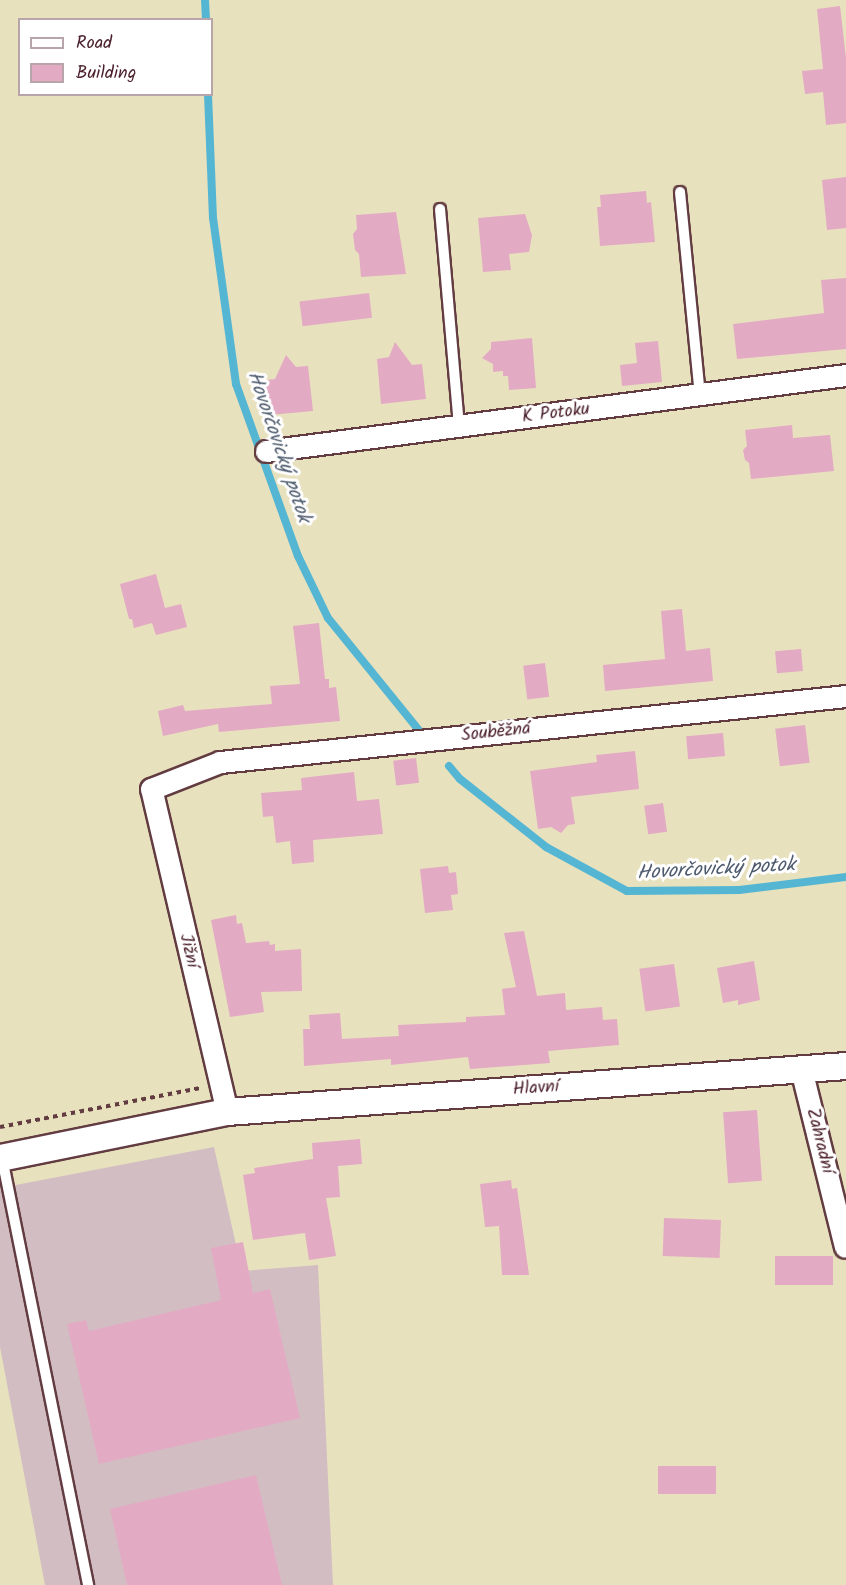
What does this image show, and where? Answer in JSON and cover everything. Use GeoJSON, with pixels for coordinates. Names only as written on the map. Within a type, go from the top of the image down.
{"type":"FeatureCollection","features":[{"type":"Feature","properties":{"kind":"street","name":"K Potoku"},"geometry":{"type":"LineString","coordinates":[[266,451],[700,396],[846,375]]}},
{"type":"Feature","properties":{"kind":"street","name":"Souběžná"},"geometry":{"type":"LineString","coordinates":[[151,789],[220,762],[846,696]]}},
{"type":"Feature","properties":{"kind":"street","name":"Jižní"},"geometry":{"type":"LineString","coordinates":[[151,789],[227,1113]]}},
{"type":"Feature","properties":{"kind":"street","name":"Hlavní"},"geometry":{"type":"LineString","coordinates":[[1,1158],[227,1113],[846,1066]]}},
{"type":"Feature","properties":{"kind":"street","name":"Zahradní"},"geometry":{"type":"LineString","coordinates":[[801,1069],[845,1247]]}},
{"type":"Feature","properties":{"kind":"lane"},"geometry":{"type":"LineString","coordinates":[[680,192],[700,396]]}},
{"type":"Feature","properties":{"kind":"lane"},"geometry":{"type":"LineString","coordinates":[[440,209],[459,426]]}},
{"type":"Feature","properties":{"kind":"lane"},"geometry":{"type":"LineString","coordinates":[[1,1158],[9,1186],[88,1585]]}},
{"type":"Feature","properties":{"kind":"path"},"geometry":{"type":"LineString","coordinates":[[0,1127],[219,1085]]}},
{"type":"Feature","properties":{"kind":"shaded area"},"geometry":{"type":"Polygon","coordinates":[[[214,1147],[242,1271],[318,1265],[333,1585],[45,1585],[0,1347],[0,1188],[214,1147]]]}},
{"type":"Feature","properties":{"kind":"building"},"geometry":{"type":"Polygon","coordinates":[[[840,6],[846,58],[846,123],[826,125],[823,92],[805,94],[802,71],[823,69],[817,9],[840,6]]]}},
{"type":"Feature","properties":{"kind":"building"},"geometry":{"type":"Polygon","coordinates":[[[846,177],[846,228],[827,230],[822,180],[846,177]]]}},
{"type":"Feature","properties":{"kind":"building"},"geometry":{"type":"Polygon","coordinates":[[[646,191],[647,203],[651,202],[655,242],[600,246],[597,207],[601,207],[600,195],[646,191]]]}},
{"type":"Feature","properties":{"kind":"building"},"geometry":{"type":"Polygon","coordinates":[[[396,212],[406,274],[361,277],[359,254],[355,250],[353,234],[357,229],[356,215],[396,212]]]}},
{"type":"Feature","properties":{"kind":"building"},"geometry":{"type":"Polygon","coordinates":[[[525,214],[532,235],[529,252],[509,254],[511,270],[483,272],[478,218],[525,214]]]}},
{"type":"Feature","properties":{"kind":"building"},"geometry":{"type":"Polygon","coordinates":[[[846,278],[846,349],[737,359],[733,324],[824,313],[821,280],[846,278]]]}},
{"type":"Feature","properties":{"kind":"building"},"geometry":{"type":"Polygon","coordinates":[[[369,293],[372,318],[303,326],[300,302],[369,293]]]}},
{"type":"Feature","properties":{"kind":"building"},"geometry":{"type":"Polygon","coordinates":[[[532,338],[536,388],[509,390],[508,376],[503,376],[503,371],[493,372],[493,364],[482,358],[491,349],[491,342],[532,338]]]}},
{"type":"Feature","properties":{"kind":"building"},"geometry":{"type":"Polygon","coordinates":[[[658,341],[662,382],[622,386],[620,365],[637,363],[635,343],[658,341]]]}},
{"type":"Feature","properties":{"kind":"building"},"geometry":{"type":"Polygon","coordinates":[[[395,342],[412,365],[422,364],[426,399],[381,404],[377,359],[389,357],[395,342]]]}},
{"type":"Feature","properties":{"kind":"building"},"geometry":{"type":"Polygon","coordinates":[[[286,355],[296,367],[308,366],[313,411],[269,415],[265,380],[275,379],[286,355]]]}},
{"type":"Feature","properties":{"kind":"building"},"geometry":{"type":"Polygon","coordinates":[[[792,425],[793,438],[830,435],[834,471],[751,479],[749,463],[745,460],[743,450],[747,446],[745,430],[792,425]]]}},
{"type":"Feature","properties":{"kind":"building"},"geometry":{"type":"Polygon","coordinates":[[[156,574],[165,608],[181,604],[187,627],[156,635],[152,623],[134,628],[132,619],[129,619],[120,584],[156,574]]]}},
{"type":"Feature","properties":{"kind":"building"},"geometry":{"type":"Polygon","coordinates":[[[682,609],[686,651],[710,648],[713,681],[605,691],[603,665],[665,659],[661,611],[682,609]]]}},
{"type":"Feature","properties":{"kind":"building"},"geometry":{"type":"Polygon","coordinates":[[[319,623],[325,679],[329,679],[329,688],[336,687],[340,721],[219,732],[218,724],[163,736],[158,711],[183,705],[185,711],[272,704],[270,686],[300,684],[293,626],[319,623]]]}},
{"type":"Feature","properties":{"kind":"building"},"geometry":{"type":"Polygon","coordinates":[[[801,649],[803,671],[777,673],[775,651],[801,649]]]}},
{"type":"Feature","properties":{"kind":"building"},"geometry":{"type":"Polygon","coordinates":[[[545,663],[549,697],[527,699],[523,666],[545,663]]]}},
{"type":"Feature","properties":{"kind":"building"},"geometry":{"type":"Polygon","coordinates":[[[805,725],[810,763],[780,766],[775,729],[805,725]]]}},
{"type":"Feature","properties":{"kind":"building"},"geometry":{"type":"Polygon","coordinates":[[[723,733],[725,756],[688,759],[686,736],[723,733]]]}},
{"type":"Feature","properties":{"kind":"building"},"geometry":{"type":"Polygon","coordinates":[[[635,751],[639,789],[571,797],[575,824],[568,825],[561,833],[551,827],[538,829],[530,771],[597,762],[596,755],[635,751]]]}},
{"type":"Feature","properties":{"kind":"building"},"geometry":{"type":"Polygon","coordinates":[[[416,758],[419,783],[396,786],[393,761],[416,758]]]}},
{"type":"Feature","properties":{"kind":"building"},"geometry":{"type":"Polygon","coordinates":[[[354,772],[357,801],[379,799],[383,834],[313,840],[314,862],[292,864],[290,841],[276,843],[273,816],[263,817],[261,793],[302,790],[301,778],[354,772]]]}},
{"type":"Feature","properties":{"kind":"building"},"geometry":{"type":"Polygon","coordinates":[[[663,803],[667,832],[648,834],[644,806],[663,803]]]}},
{"type":"Feature","properties":{"kind":"building"},"geometry":{"type":"Polygon","coordinates":[[[448,866],[449,873],[456,872],[458,894],[451,895],[453,910],[425,913],[420,869],[448,866]]]}},
{"type":"Feature","properties":{"kind":"building"},"geometry":{"type":"Polygon","coordinates":[[[236,915],[237,924],[242,923],[246,943],[269,941],[270,945],[275,944],[275,951],[301,949],[302,991],[261,992],[264,1012],[230,1017],[211,920],[236,915]]]}},
{"type":"Feature","properties":{"kind":"building"},"geometry":{"type":"Polygon","coordinates":[[[524,931],[537,996],[565,993],[566,1010],[602,1007],[603,1020],[617,1019],[619,1045],[548,1051],[550,1063],[470,1069],[468,1057],[391,1065],[391,1059],[304,1066],[303,1029],[310,1029],[309,1015],[340,1013],[342,1039],[399,1036],[398,1025],[466,1022],[466,1017],[505,1015],[502,989],[516,987],[504,933],[524,931]]]}},
{"type":"Feature","properties":{"kind":"building"},"geometry":{"type":"Polygon","coordinates":[[[754,961],[760,1000],[738,1005],[738,1000],[723,1003],[717,968],[754,961]]]}},
{"type":"Feature","properties":{"kind":"building"},"geometry":{"type":"Polygon","coordinates":[[[674,964],[680,1007],[645,1011],[639,969],[674,964]]]}},
{"type":"Feature","properties":{"kind":"building"},"geometry":{"type":"Polygon","coordinates":[[[757,1110],[762,1181],[728,1183],[723,1112],[757,1110]]]}},
{"type":"Feature","properties":{"kind":"building"},"geometry":{"type":"Polygon","coordinates":[[[360,1139],[362,1164],[338,1166],[340,1197],[326,1198],[336,1256],[309,1260],[305,1233],[253,1240],[243,1175],[255,1173],[254,1168],[313,1159],[312,1143],[360,1139]]]}},
{"type":"Feature","properties":{"kind":"building"},"geometry":{"type":"Polygon","coordinates":[[[511,1180],[512,1189],[517,1188],[529,1275],[502,1275],[499,1226],[485,1227],[480,1184],[511,1180]]]}},
{"type":"Feature","properties":{"kind":"building"},"geometry":{"type":"Polygon","coordinates":[[[664,1218],[721,1220],[720,1258],[663,1256],[664,1218]]]}},
{"type":"Feature","properties":{"kind":"building"},"geometry":{"type":"Polygon","coordinates":[[[243,1242],[253,1293],[270,1289],[300,1418],[99,1464],[67,1324],[86,1320],[89,1331],[221,1300],[211,1248],[243,1242]]]}},
{"type":"Feature","properties":{"kind":"building"},"geometry":{"type":"Polygon","coordinates":[[[775,1256],[833,1256],[833,1285],[775,1285],[775,1256]]]}},
{"type":"Feature","properties":{"kind":"building"},"geometry":{"type":"Polygon","coordinates":[[[658,1466],[716,1466],[716,1494],[658,1494],[658,1466]]]}},
{"type":"Feature","properties":{"kind":"building"},"geometry":{"type":"Polygon","coordinates":[[[256,1475],[282,1585],[127,1585],[110,1509],[256,1475]]]}},
{"type":"Feature","properties":{"kind":"waterway","name":"Hovorčovický potok"},"geometry":{"type":"LineString","coordinates":[[205,0],[206,18]]}},
{"type":"Feature","properties":{"kind":"waterway","name":"Hovorčovický potok"},"geometry":{"type":"LineString","coordinates":[[208,96],[213,218],[236,384],[298,556],[328,618],[422,734]]}},
{"type":"Feature","properties":{"kind":"waterway","name":"Hovorčovický potok"},"geometry":{"type":"LineString","coordinates":[[449,766],[460,779],[546,847],[627,891],[739,890],[846,877]]}}]}
